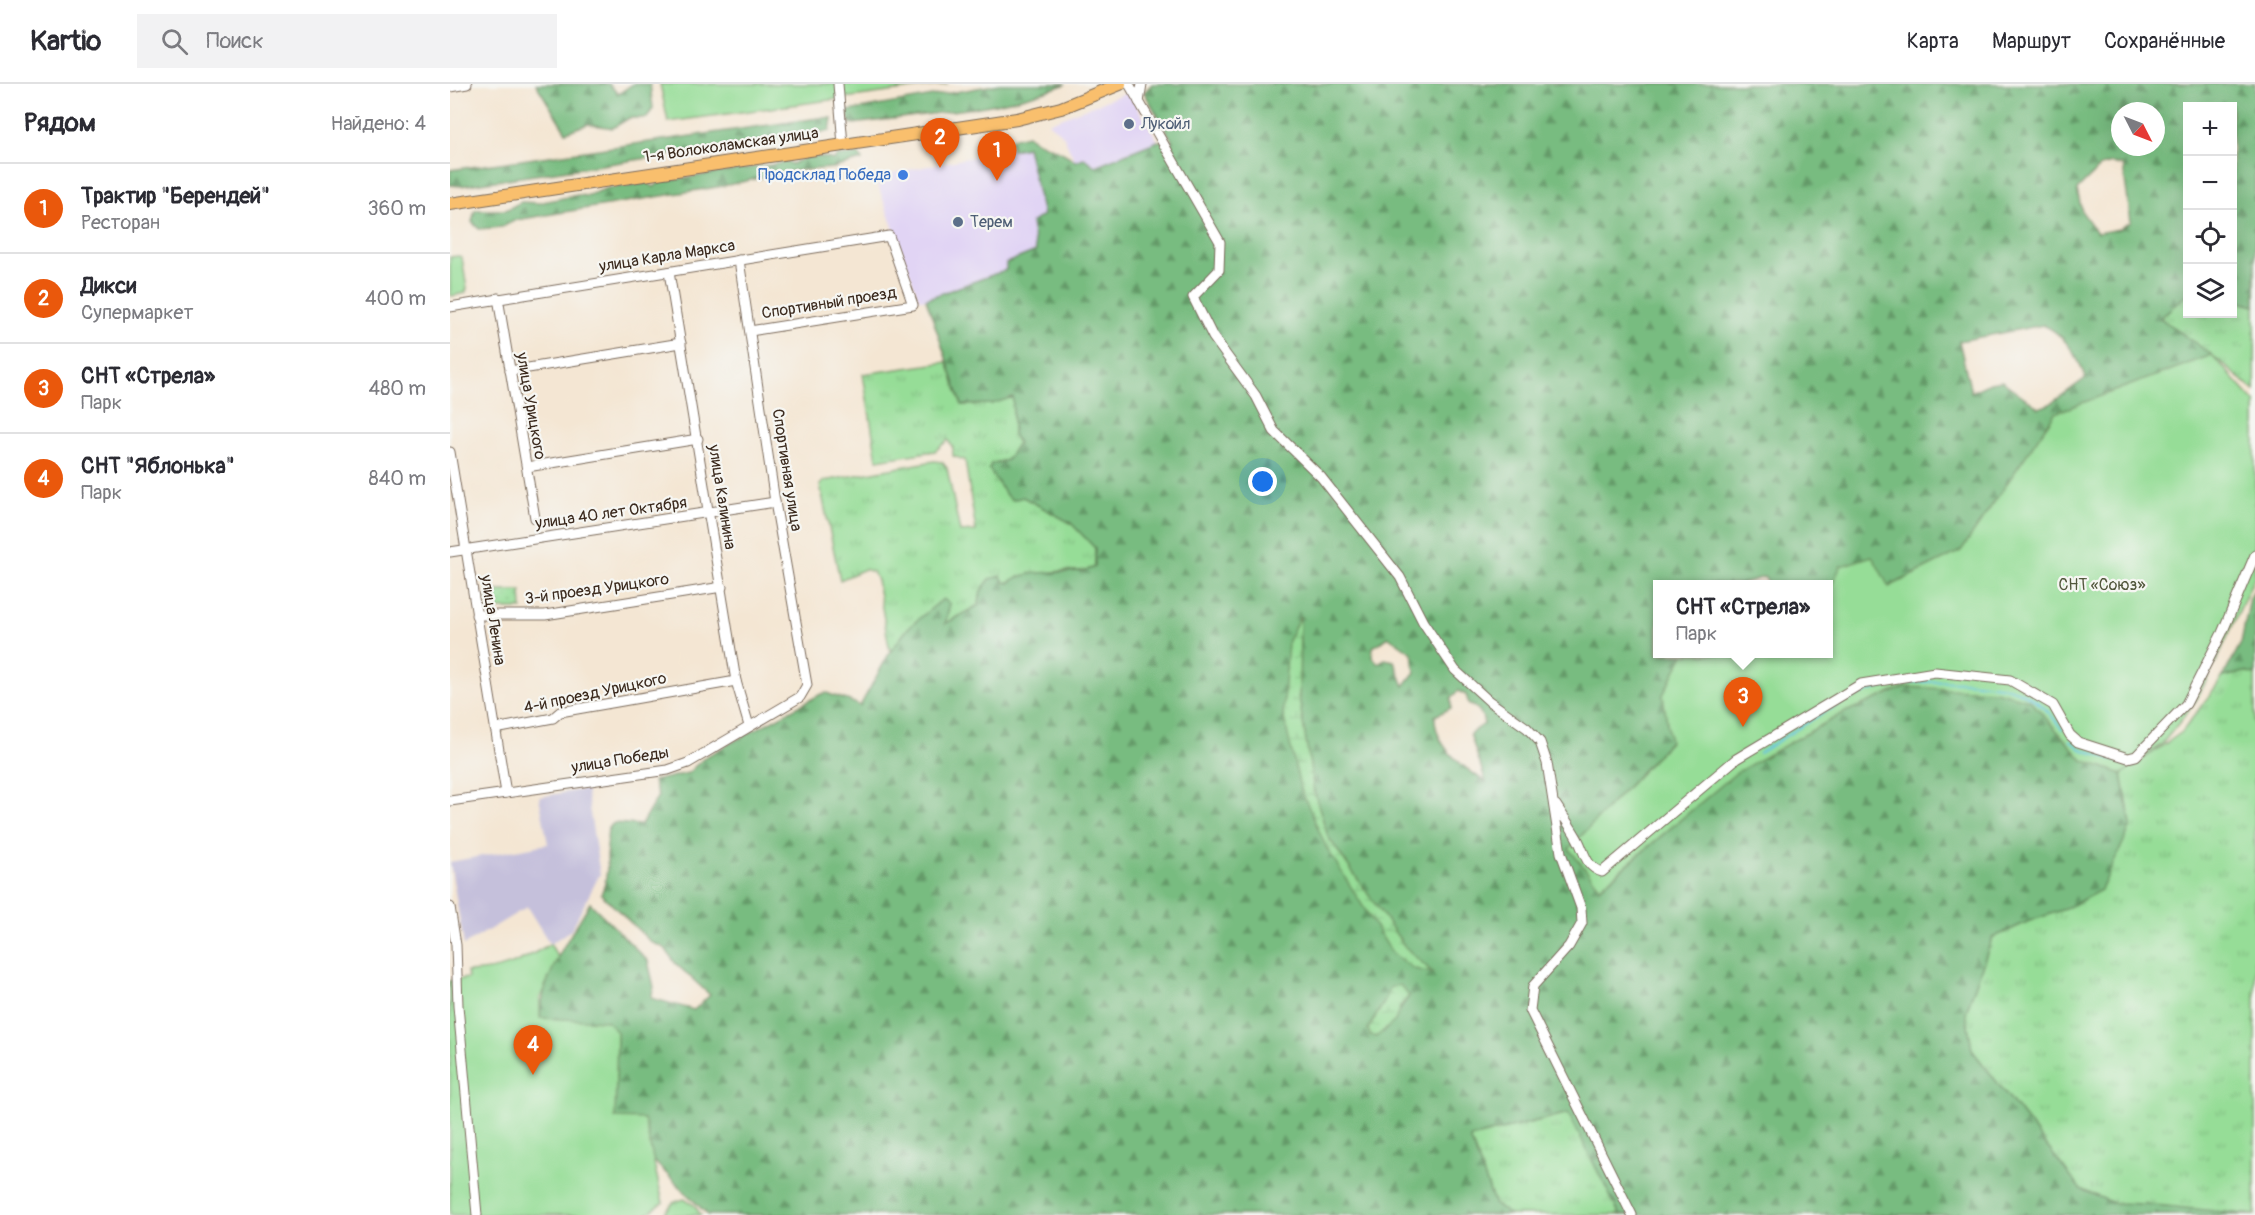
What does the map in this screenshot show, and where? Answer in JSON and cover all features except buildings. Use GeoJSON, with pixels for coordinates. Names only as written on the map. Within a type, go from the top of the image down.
{"type":"FeatureCollection","features":[{"type":"Feature","properties":{"kind":"main road"},"geometry":{"type":"LineString","coordinates":[[1016,116],[1100,84]]}},
{"type":"Feature","properties":{"kind":"main road"},"geometry":{"type":"LineString","coordinates":[[1016,116],[1060,108],[1120,84]]}},
{"type":"Feature","properties":{"kind":"main road","name":"1-я Волоколамская улица"},"geometry":{"type":"LineString","coordinates":[[450,196],[1016,116]]}},
{"type":"Feature","properties":{"kind":"main road","name":"1-я Волоколамская улица"},"geometry":{"type":"LineString","coordinates":[[450,204],[842,141]]}},
{"type":"Feature","properties":{"kind":"street"},"geometry":{"type":"LineString","coordinates":[[450,87],[467,84]]}},
{"type":"Feature","properties":{"kind":"street"},"geometry":{"type":"LineString","coordinates":[[838,84],[842,141]]}},
{"type":"Feature","properties":{"kind":"street"},"geometry":{"type":"LineString","coordinates":[[1128,84],[1221,242],[1219,270],[1193,297],[1213,337],[1256,396],[1274,431],[1321,477],[1400,577],[1423,622],[1455,670],[1489,701],[1527,728],[1540,742],[1547,763],[1561,853],[1581,908],[1582,923],[1569,946],[1533,986],[1530,1010],[1632,1215]]}},
{"type":"Feature","properties":{"kind":"street"},"geometry":{"type":"LineString","coordinates":[[1139,102],[1142,84]]}},
{"type":"Feature","properties":{"kind":"street","name":"улица Карла Маркса"},"geometry":{"type":"LineString","coordinates":[[450,307],[889,236],[913,304]]}},
{"type":"Feature","properties":{"kind":"street","name":"Спортивная улица"},"geometry":{"type":"LineString","coordinates":[[739,260],[775,502],[807,685]]}},
{"type":"Feature","properties":{"kind":"street","name":"улица Калинина"},"geometry":{"type":"LineString","coordinates":[[669,272],[736,681],[749,726]]}},
{"type":"Feature","properties":{"kind":"street","name":"улица Урицкого"},"geometry":{"type":"LineString","coordinates":[[498,298],[535,518]]}},
{"type":"Feature","properties":{"kind":"street","name":"Спортивный проезд"},"geometry":{"type":"LineString","coordinates":[[750,331],[913,304]]}},
{"type":"Feature","properties":{"kind":"street"},"geometry":{"type":"LineString","coordinates":[[510,371],[681,343]]}},
{"type":"Feature","properties":{"kind":"street"},"geometry":{"type":"LineString","coordinates":[[526,467],[698,439]]}},
{"type":"Feature","properties":{"kind":"street","name":"улица Ленина"},"geometry":{"type":"LineString","coordinates":[[450,452],[452,478],[506,793]]}},
{"type":"Feature","properties":{"kind":"street","name":"улица 40 лет Октября"},"geometry":{"type":"LineString","coordinates":[[450,552],[775,502]]}},
{"type":"Feature","properties":{"kind":"street"},"geometry":{"type":"LineString","coordinates":[[1554,803],[1579,841],[1585,858],[1594,870],[1602,873],[1736,759],[1804,717],[1861,684],[1935,672],[2010,680],[2053,705],[2070,735],[2078,742],[2128,758],[2136,756],[2186,704],[2223,633],[2255,555]]}},
{"type":"Feature","properties":{"kind":"street","name":"3-й проезд Урицкого"},"geometry":{"type":"LineString","coordinates":[[476,615],[545,615],[722,587]]}},
{"type":"Feature","properties":{"kind":"street","name":"4-й проезд Урицкого"},"geometry":{"type":"LineString","coordinates":[[495,729],[553,718],[560,712],[570,710],[736,681]]}},
{"type":"Feature","properties":{"kind":"street","name":"улица Победы"},"geometry":{"type":"LineString","coordinates":[[450,801],[668,770],[688,763],[800,697],[807,685]]}},
{"type":"Feature","properties":{"kind":"street"},"geometry":{"type":"LineString","coordinates":[[450,907],[456,945],[458,1006],[477,1215]]}},
{"type":"Feature","properties":{"kind":"shaded area"},"geometry":{"type":"Polygon","coordinates":[[[1128,92],[1158,141],[1095,166],[1075,161],[1063,135],[1048,123],[1128,92]]]}},
{"type":"Feature","properties":{"kind":"shaded area"},"geometry":{"type":"Polygon","coordinates":[[[1027,146],[1043,216],[1031,223],[1036,251],[1006,263],[1006,270],[926,299],[919,299],[875,177],[1027,146]]]}},
{"type":"Feature","properties":{"kind":"shaded area"},"geometry":{"type":"Polygon","coordinates":[[[586,789],[600,874],[571,930],[550,944],[527,907],[464,945],[450,862],[548,844],[539,797],[586,789]]]}},
{"type":"Feature","properties":{"kind":"green space"},"geometry":{"type":"Polygon","coordinates":[[[536,84],[609,84],[618,94],[633,84],[650,84],[653,108],[647,118],[629,118],[613,128],[588,124],[566,132],[536,84]]]}},
{"type":"Feature","properties":{"kind":"green space"},"geometry":{"type":"Polygon","coordinates":[[[660,84],[948,84],[668,122],[660,84]]]}},
{"type":"Feature","properties":{"kind":"green space"},"geometry":{"type":"Polygon","coordinates":[[[1000,84],[1066,84],[1041,93],[988,105],[853,124],[849,122],[848,111],[1000,84]]]}},
{"type":"Feature","properties":{"kind":"green space"},"geometry":{"type":"Polygon","coordinates":[[[1152,84],[2255,84],[2255,306],[2237,301],[2237,102],[2183,102],[2183,298],[2160,318],[2212,355],[2055,413],[1961,551],[1888,587],[1841,566],[1833,583],[1833,580],[1766,580],[1764,577],[1754,580],[1653,580],[1653,658],[1682,658],[1663,695],[1670,741],[1569,849],[1601,887],[1737,772],[1845,712],[1905,687],[1995,691],[2030,700],[2083,760],[2122,774],[2131,826],[2101,890],[2065,909],[2027,922],[1992,938],[1966,1012],[1972,1050],[2080,1189],[2113,1203],[2254,1215],[1620,1215],[1568,1113],[1470,1138],[1495,1205],[1510,1215],[708,1215],[653,1160],[644,1119],[615,1119],[617,1032],[540,1018],[545,987],[551,972],[590,903],[648,961],[654,987],[651,998],[694,1010],[710,995],[675,963],[665,948],[651,942],[601,894],[607,870],[608,828],[614,823],[641,825],[658,796],[653,781],[688,773],[705,757],[821,694],[827,693],[860,706],[890,652],[909,627],[943,599],[950,604],[945,624],[979,605],[981,591],[990,579],[1001,576],[1004,582],[1009,583],[1027,574],[1075,572],[1095,567],[1095,548],[1071,523],[1023,497],[1012,500],[1006,495],[989,469],[991,464],[1007,460],[1018,443],[1013,434],[1013,397],[992,404],[962,405],[926,299],[1006,270],[1006,263],[1036,251],[1031,223],[1043,215],[1027,147],[1012,150],[1010,139],[1027,135],[1075,161],[1084,158],[1095,166],[1158,141],[1173,142],[1144,92],[1152,84]],[[2112,163],[2101,166],[2077,190],[2082,212],[2097,233],[2119,229],[2131,222],[2123,166],[2112,163]],[[2043,325],[1959,341],[1971,392],[1990,383],[2002,381],[2039,408],[2050,404],[2086,378],[2070,347],[2058,334],[2043,325]],[[1300,618],[1288,641],[1300,787],[1392,953],[1432,972],[1405,947],[1328,837],[1314,791],[1299,698],[1300,618]],[[1389,637],[1373,647],[1372,656],[1378,663],[1385,659],[1394,661],[1404,686],[1415,672],[1412,653],[1389,637]],[[1458,691],[1451,698],[1451,708],[1435,716],[1439,737],[1451,755],[1486,782],[1470,734],[1484,724],[1481,714],[1478,709],[1469,704],[1466,695],[1458,691]],[[1390,988],[1368,1029],[1384,1032],[1409,996],[1390,988]]]}},
{"type":"Feature","properties":{"kind":"green space"},"geometry":{"type":"Polygon","coordinates":[[[832,118],[830,131],[461,186],[450,185],[450,170],[832,118]]]}},
{"type":"Feature","properties":{"kind":"green space"},"geometry":{"type":"Polygon","coordinates":[[[859,154],[862,160],[833,168],[792,171],[723,186],[516,220],[502,227],[479,229],[472,222],[475,210],[506,210],[521,202],[538,203],[578,195],[586,196],[608,188],[648,183],[654,187],[660,182],[788,162],[792,164],[808,158],[834,160],[837,156],[859,154]]]}},
{"type":"Feature","properties":{"kind":"green space"},"geometry":{"type":"Polygon","coordinates":[[[450,257],[462,258],[467,289],[465,293],[452,296],[450,294],[450,257]]]}},
{"type":"Feature","properties":{"kind":"green space"},"geometry":{"type":"Polygon","coordinates":[[[2183,298],[2183,318],[2237,318],[2237,301],[2255,306],[2255,391],[2212,355],[2160,318],[2183,298]]]}},
{"type":"Feature","properties":{"kind":"green space","name":"СНТ «Союз»"},"geometry":{"type":"Polygon","coordinates":[[[2212,355],[2255,402],[2255,576],[2194,704],[2162,744],[2122,774],[2083,760],[2030,700],[1995,691],[1905,687],[1845,712],[1737,772],[1600,887],[1569,849],[1670,742],[1663,695],[1682,658],[1833,658],[1833,583],[1841,566],[1872,556],[1889,587],[1961,551],[2055,413],[2212,355]]]}},
{"type":"Feature","properties":{"kind":"green space"},"geometry":{"type":"Polygon","coordinates":[[[947,362],[962,405],[991,404],[1013,396],[1013,434],[1018,443],[1007,460],[991,464],[989,469],[1006,495],[1023,497],[1071,523],[1095,548],[1095,567],[1083,571],[1054,572],[1033,576],[981,591],[979,605],[944,624],[943,600],[909,627],[890,652],[877,580],[873,572],[865,569],[840,580],[820,485],[824,481],[934,461],[942,462],[947,468],[960,532],[976,531],[965,460],[953,456],[953,448],[948,440],[935,451],[877,460],[863,374],[947,362]]]}},
{"type":"Feature","properties":{"kind":"green space"},"geometry":{"type":"Polygon","coordinates":[[[2255,589],[2255,675],[2245,672],[2223,677],[2241,643],[2250,598],[2255,589]]]}},
{"type":"Feature","properties":{"kind":"green space"},"geometry":{"type":"Polygon","coordinates":[[[488,591],[521,591],[522,609],[488,609],[488,591]]]}},
{"type":"Feature","properties":{"kind":"green space"},"geometry":{"type":"Polygon","coordinates":[[[1300,616],[1299,698],[1314,791],[1328,837],[1405,947],[1433,973],[1414,969],[1392,953],[1326,847],[1300,787],[1283,714],[1288,641],[1300,616]]]}},
{"type":"Feature","properties":{"kind":"green space"},"geometry":{"type":"Polygon","coordinates":[[[2245,672],[2255,675],[2255,1215],[2113,1203],[2080,1189],[1972,1050],[1966,1012],[1992,938],[2027,922],[2131,826],[2122,774],[2182,732],[2223,677],[2245,672]]]}},
{"type":"Feature","properties":{"kind":"green space"},"geometry":{"type":"Polygon","coordinates":[[[550,944],[558,957],[540,998],[540,1018],[607,1021],[617,1032],[615,1118],[644,1119],[663,1203],[645,1215],[450,1215],[450,981],[468,978],[467,972],[491,970],[511,964],[550,944]]]}},
{"type":"Feature","properties":{"kind":"green space"},"geometry":{"type":"Polygon","coordinates":[[[1400,985],[1409,996],[1400,1007],[1395,1021],[1376,1037],[1370,1035],[1368,1029],[1390,988],[1400,985]]]}},
{"type":"Feature","properties":{"kind":"green space"},"geometry":{"type":"Polygon","coordinates":[[[1569,1113],[1620,1215],[1510,1215],[1495,1205],[1470,1138],[1569,1113]]]}},
{"type":"Feature","properties":{"kind":"green space"},"geometry":{"type":"Polygon","coordinates":[[[684,1199],[694,1205],[701,1215],[663,1215],[673,1203],[684,1199]]]}},
{"type":"Feature","properties":{"kind":"waterway"},"geometry":{"type":"LineString","coordinates":[[1759,753],[1845,701],[1876,689],[1908,683],[1971,683],[2008,688],[2028,696],[2039,704],[2062,729]]}},
{"type":"Feature","properties":{"kind":"waterway"},"geometry":{"type":"LineString","coordinates":[[2071,741],[2081,749],[2126,764]]}},
{"type":"Feature","properties":{"kind":"place","name":"Лукойл"},"geometry":{"type":"Point","coordinates":[1129,124]}},
{"type":"Feature","properties":{"kind":"place","name":"Дикси"},"geometry":{"type":"Point","coordinates":[940,168]}},
{"type":"Feature","properties":{"kind":"place","name":"Продсклад Победа"},"geometry":{"type":"Point","coordinates":[903,175]}},
{"type":"Feature","properties":{"kind":"place","name":"Трактир \"Берендей\""},"geometry":{"type":"Point","coordinates":[997,181]}},
{"type":"Feature","properties":{"kind":"place","name":"Терем"},"geometry":{"type":"Point","coordinates":[958,222]}},
{"type":"Feature","properties":{"kind":"place","name":"СНТ «Стрела»"},"geometry":{"type":"Point","coordinates":[1743,727]}},
{"type":"Feature","properties":{"kind":"place","name":"СНТ \"Яблонька\""},"geometry":{"type":"Point","coordinates":[533,1075]}}]}
